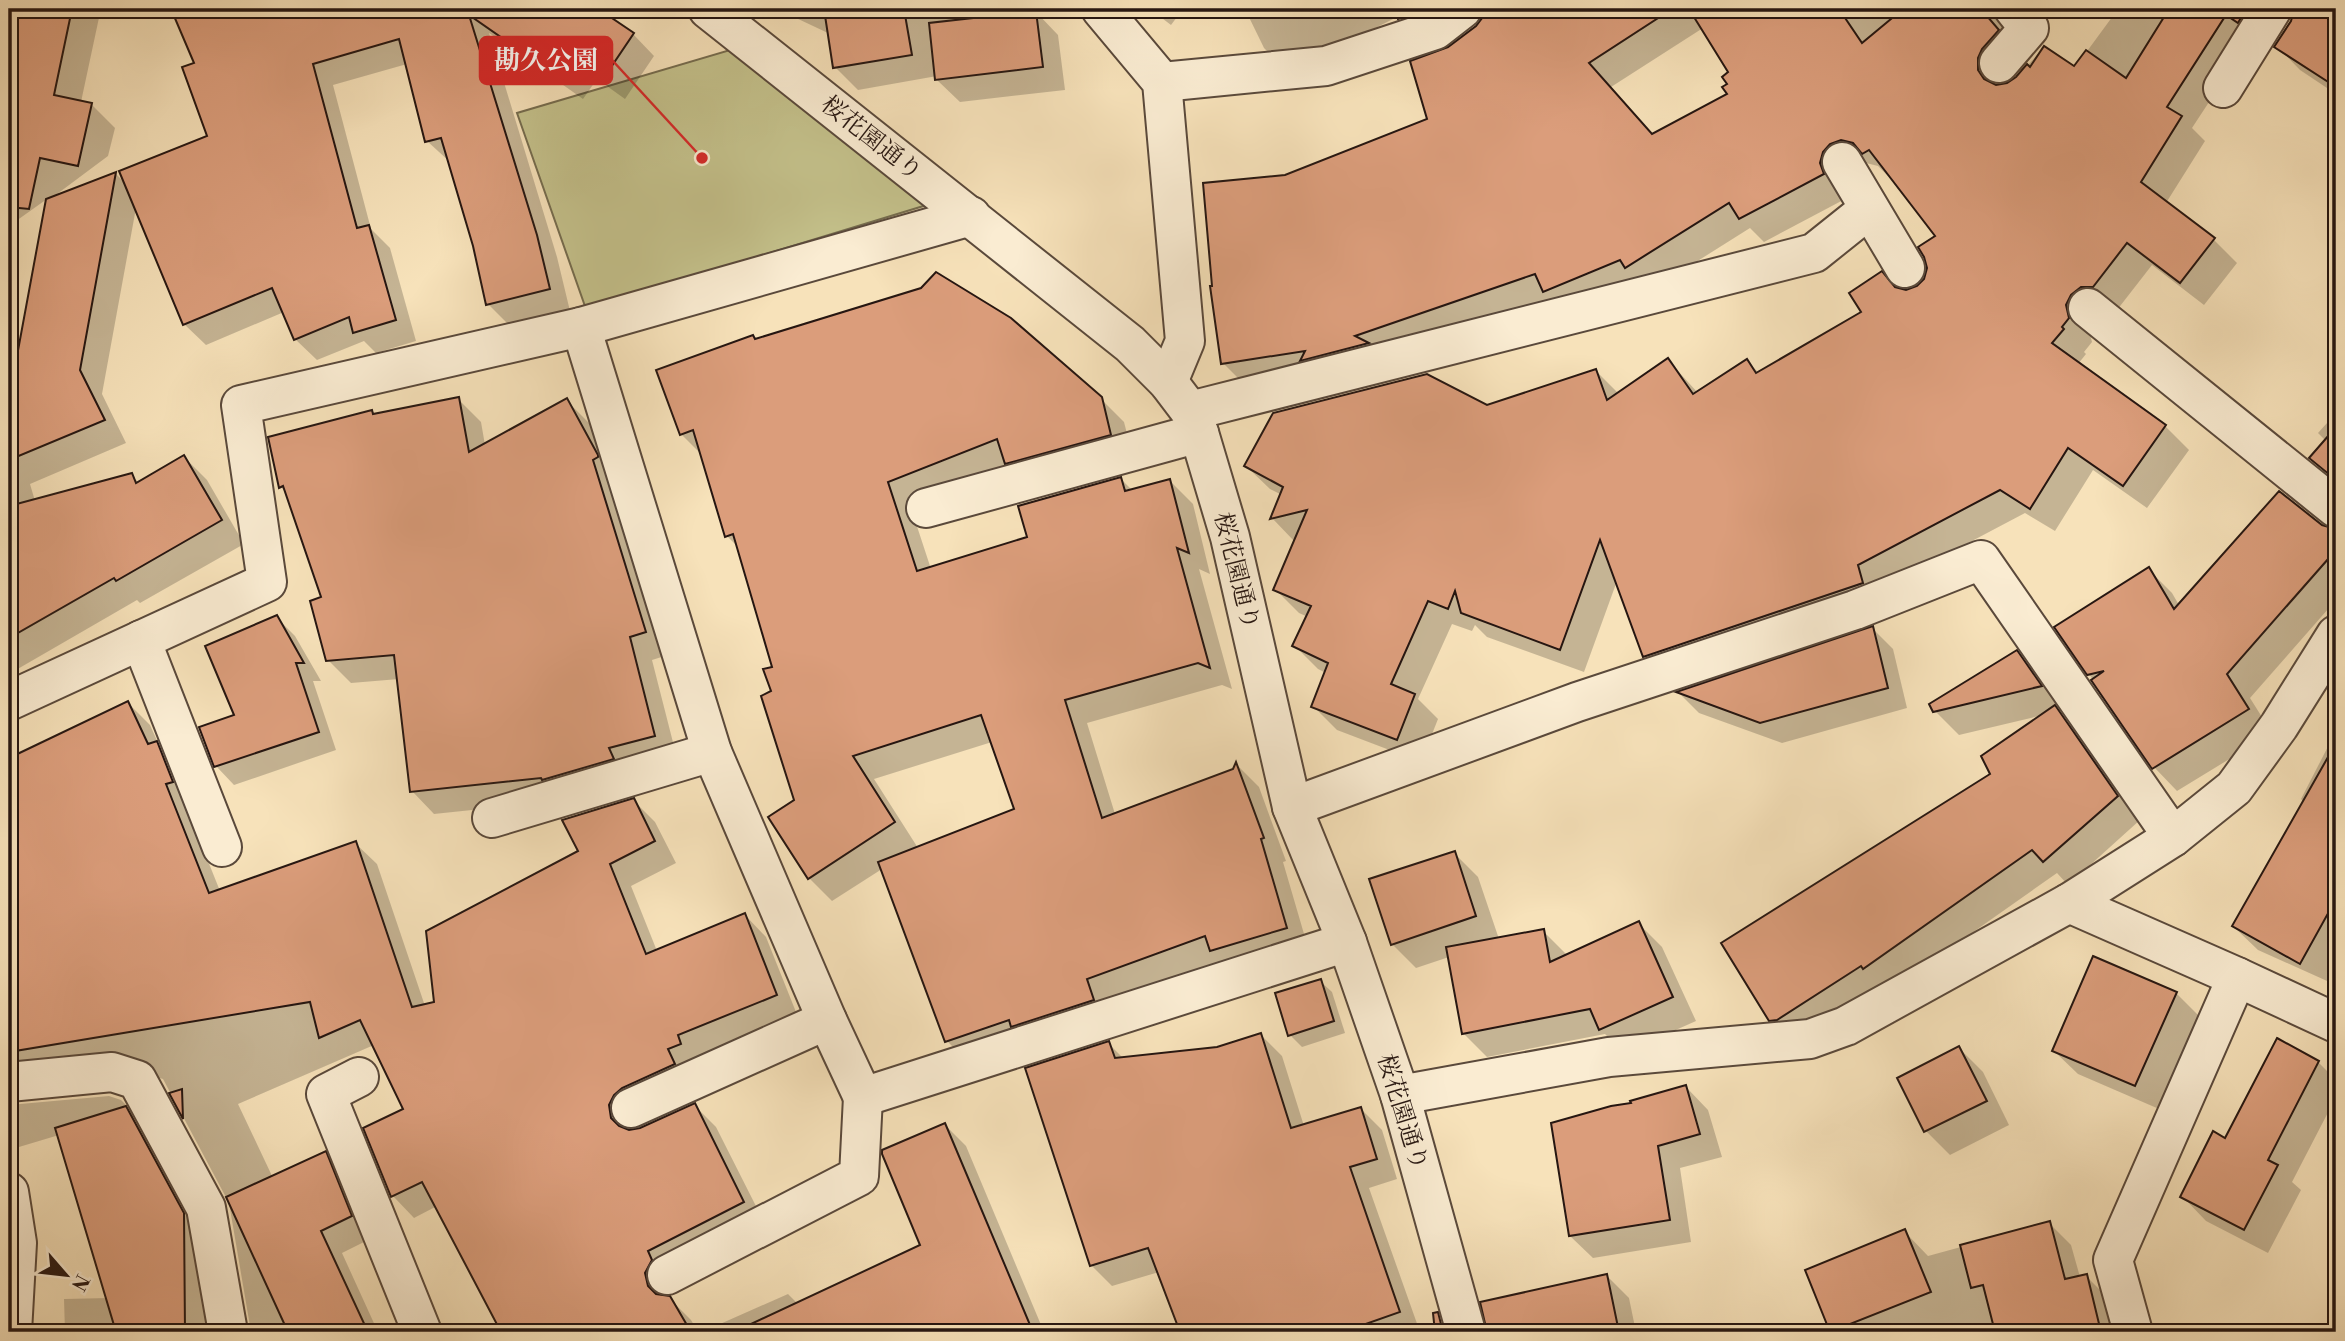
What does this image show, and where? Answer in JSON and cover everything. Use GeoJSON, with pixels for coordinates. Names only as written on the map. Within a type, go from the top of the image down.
{"type":"FeatureCollection","features":[{"type":"Feature","properties":{"kind":"street","name":"桜花園通り"},"geometry":{"type":"LineString","coordinates":[[708,9],[1130,344],[1186,408],[1230,537],[1292,807],[1347,942],[1400,1095],[1466,1332]]}},
{"type":"Feature","properties":{"kind":"street"},"geometry":{"type":"LineString","coordinates":[[1101,9],[1162,82],[1185,341],[1186,408]]}},
{"type":"Feature","properties":{"kind":"street"},"geometry":{"type":"LineString","coordinates":[[1162,82],[1326,66],[1435,30],[1462,9]]}},
{"type":"Feature","properties":{"kind":"street"},"geometry":{"type":"LineString","coordinates":[[1999,63],[2029,27],[2014,9]]}},
{"type":"Feature","properties":{"kind":"street"},"geometry":{"type":"LineString","coordinates":[[2223,88],[2272,9]]}},
{"type":"Feature","properties":{"kind":"street"},"geometry":{"type":"LineString","coordinates":[[1842,162],[1905,268]]}},
{"type":"Feature","properties":{"kind":"street"},"geometry":{"type":"LineString","coordinates":[[926,508],[1186,408],[1814,253],[1869,209]]}},
{"type":"Feature","properties":{"kind":"street"},"geometry":{"type":"LineString","coordinates":[[9,701],[267,582],[241,404],[581,327],[971,216]]}},
{"type":"Feature","properties":{"kind":"street"},"geometry":{"type":"LineString","coordinates":[[2088,308],[2336,508]]}},
{"type":"Feature","properties":{"kind":"street"},"geometry":{"type":"LineString","coordinates":[[581,327],[712,751],[827,1020],[863,1097],[859,1176],[667,1275]]}},
{"type":"Feature","properties":{"kind":"street"},"geometry":{"type":"LineString","coordinates":[[1292,807],[1577,702],[1855,610],[1981,560],[2174,837]]}},
{"type":"Feature","properties":{"kind":"street"},"geometry":{"type":"LineString","coordinates":[[1400,1095],[1609,1057],[1810,1039],[1846,1026],[2069,904],[2174,837],[2234,788],[2279,726],[2336,635]]}},
{"type":"Feature","properties":{"kind":"street"},"geometry":{"type":"LineString","coordinates":[[141,640],[222,847]]}},
{"type":"Feature","properties":{"kind":"street"},"geometry":{"type":"LineString","coordinates":[[492,818],[712,751]]}},
{"type":"Feature","properties":{"kind":"street"},"geometry":{"type":"LineString","coordinates":[[2069,904],[2336,1023]]}},
{"type":"Feature","properties":{"kind":"street"},"geometry":{"type":"LineString","coordinates":[[863,1097],[1347,942]]}},
{"type":"Feature","properties":{"kind":"street"},"geometry":{"type":"LineString","coordinates":[[2133,1332],[2113,1260],[2237,977]]}},
{"type":"Feature","properties":{"kind":"street"},"geometry":{"type":"LineString","coordinates":[[631,1108],[827,1020]]}},
{"type":"Feature","properties":{"kind":"street"},"geometry":{"type":"LineString","coordinates":[[9,1082],[112,1072],[137,1080],[206,1208],[228,1332]]}},
{"type":"Feature","properties":{"kind":"street"},"geometry":{"type":"LineString","coordinates":[[359,1077],[326,1094],[422,1332]]}},
{"type":"Feature","properties":{"kind":"street"},"geometry":{"type":"LineString","coordinates":[[9,1192],[17,1243],[12,1332]]}},
{"type":"Feature","properties":{"kind":"shaded area"},"geometry":{"type":"Polygon","coordinates":[[[730,50],[930,204],[586,309],[517,113],[730,50]]]}},
{"type":"Feature","properties":{"kind":"building"},"geometry":{"type":"Polygon","coordinates":[[[9,9],[72,9],[54,95],[92,103],[78,166],[40,158],[29,209],[9,207],[9,9]]]}},
{"type":"Feature","properties":{"kind":"building"},"geometry":{"type":"Polygon","coordinates":[[[171,9],[610,9],[606,14],[634,33],[603,79],[575,59],[561,79],[469,15],[537,235],[550,289],[486,305],[473,246],[441,138],[425,142],[399,39],[313,64],[357,228],[369,225],[396,320],[353,333],[349,317],[294,340],[272,288],[183,325],[119,171],[207,136],[182,67],[194,63],[171,9]]]}},
{"type":"Feature","properties":{"kind":"building"},"geometry":{"type":"Polygon","coordinates":[[[824,9],[904,9],[912,55],[833,68],[824,9]]]}},
{"type":"Feature","properties":{"kind":"building"},"geometry":{"type":"Polygon","coordinates":[[[1395,9],[1427,9],[1398,19],[1395,9]]]}},
{"type":"Feature","properties":{"kind":"building"},"geometry":{"type":"Polygon","coordinates":[[[1483,9],[1672,9],[1589,63],[1652,134],[1727,94],[1722,87],[1727,84],[1722,77],[1728,72],[1689,9],[1839,9],[1862,43],[1903,9],[1981,9],[1999,30],[1982,49],[1978,58],[1978,70],[1984,79],[1996,85],[2007,83],[2016,77],[2027,64],[2030,67],[2044,46],[2074,66],[2086,50],[2126,78],[2169,9],[2246,9],[2238,23],[2226,15],[2167,107],[2182,116],[2141,182],[2215,238],[2180,283],[2127,243],[2093,287],[2081,287],[2071,295],[2066,305],[2069,318],[2052,343],[2166,425],[2123,486],[2068,448],[2030,509],[2000,490],[1858,565],[1863,583],[1643,657],[1600,540],[1560,650],[1461,613],[1455,591],[1448,609],[1428,601],[1391,684],[1415,694],[1397,740],[1311,707],[1328,663],[1292,646],[1311,606],[1273,590],[1307,510],[1270,519],[1283,487],[1244,466],[1273,413],[1427,374],[1487,405],[1596,369],[1607,400],[1668,358],[1693,394],[1747,359],[1756,373],[1861,312],[1849,293],[1882,271],[1895,287],[1906,290],[1917,286],[1924,279],[1927,268],[1918,247],[1935,236],[1869,150],[1862,154],[1853,143],[1841,140],[1830,144],[1823,152],[1820,163],[1824,174],[1739,219],[1729,203],[1625,268],[1620,260],[1543,292],[1535,274],[1355,336],[1369,343],[1300,361],[1305,351],[1221,364],[1210,286],[1203,183],[1285,175],[1427,119],[1410,61],[1448,47],[1476,26],[1482,18],[1483,9]]]}},
{"type":"Feature","properties":{"kind":"building"},"geometry":{"type":"Polygon","coordinates":[[[2294,9],[2336,9],[2336,87],[2274,47],[2291,21],[2294,9]]]}},
{"type":"Feature","properties":{"kind":"building"},"geometry":{"type":"Polygon","coordinates":[[[1036,11],[1043,67],[935,80],[929,23],[1036,11]]]}},
{"type":"Feature","properties":{"kind":"building"},"geometry":{"type":"Polygon","coordinates":[[[116,172],[80,370],[105,420],[9,460],[9,399],[46,199],[116,172]]]}},
{"type":"Feature","properties":{"kind":"building"},"geometry":{"type":"Polygon","coordinates":[[[936,272],[1011,318],[1102,397],[1111,435],[1005,464],[997,439],[888,482],[917,571],[1027,537],[1018,506],[1121,477],[1125,491],[1170,479],[1189,553],[1177,548],[1210,668],[1198,663],[1065,700],[1102,818],[1233,769],[1236,762],[1264,838],[1261,839],[1287,928],[1210,951],[1205,936],[1087,979],[1094,1000],[1011,1027],[1009,1020],[945,1042],[878,862],[1014,809],[981,715],[853,756],[895,822],[808,879],[768,817],[794,800],[761,696],[771,691],[763,669],[772,667],[733,534],[725,537],[693,430],[680,435],[656,370],[753,335],[755,339],[921,288],[936,272]]]}},
{"type":"Feature","properties":{"kind":"building"},"geometry":{"type":"Polygon","coordinates":[[[459,397],[469,452],[567,398],[598,455],[593,460],[646,632],[630,637],[655,736],[609,748],[614,759],[542,780],[410,792],[394,655],[326,661],[310,601],[321,597],[283,486],[279,488],[268,437],[372,410],[373,414],[459,397]]]}},
{"type":"Feature","properties":{"kind":"building"},"geometry":{"type":"Polygon","coordinates":[[[2336,427],[2336,480],[2309,458],[2336,427]]]}},
{"type":"Feature","properties":{"kind":"building"},"geometry":{"type":"Polygon","coordinates":[[[184,455],[222,520],[9,638],[9,506],[132,473],[136,483],[184,455]]]}},
{"type":"Feature","properties":{"kind":"building"},"geometry":{"type":"Polygon","coordinates":[[[2279,491],[2322,525],[2336,529],[2336,550],[2227,674],[2249,709],[2152,769],[2091,680],[2104,671],[2087,675],[2054,627],[2149,567],[2174,609],[2279,491]]]}},
{"type":"Feature","properties":{"kind":"building"},"geometry":{"type":"Polygon","coordinates":[[[277,615],[304,663],[296,663],[319,732],[214,767],[199,727],[234,715],[205,646],[277,615]]]}},
{"type":"Feature","properties":{"kind":"building"},"geometry":{"type":"Polygon","coordinates":[[[1873,626],[1888,688],[1760,723],[1676,692],[1873,626]]]}},
{"type":"Feature","properties":{"kind":"building"},"geometry":{"type":"Polygon","coordinates":[[[2017,650],[2042,686],[1933,712],[1929,704],[2017,650]]]}},
{"type":"Feature","properties":{"kind":"building"},"geometry":{"type":"Polygon","coordinates":[[[128,701],[148,744],[157,741],[173,782],[166,784],[209,893],[356,841],[412,1007],[434,1002],[426,931],[578,851],[562,820],[634,798],[655,841],[610,864],[646,954],[745,913],[777,995],[678,1035],[681,1044],[668,1049],[675,1064],[622,1088],[614,1095],[609,1105],[611,1118],[619,1126],[629,1130],[640,1128],[695,1103],[744,1202],[648,1251],[652,1260],[645,1273],[648,1286],[656,1294],[670,1296],[691,1332],[501,1332],[422,1182],[391,1197],[363,1128],[403,1109],[360,1020],[319,1038],[310,1002],[9,1052],[9,758],[128,701]]]}},
{"type":"Feature","properties":{"kind":"building"},"geometry":{"type":"Polygon","coordinates":[[[2055,705],[2118,796],[2043,862],[2032,850],[1863,969],[1861,966],[1777,1020],[1769,1021],[1721,943],[1990,774],[1981,756],[2055,705]]]}},
{"type":"Feature","properties":{"kind":"building"},"geometry":{"type":"Polygon","coordinates":[[[2336,743],[2336,899],[2300,964],[2232,926],[2336,743]]]}},
{"type":"Feature","properties":{"kind":"building"},"geometry":{"type":"Polygon","coordinates":[[[1455,851],[1476,916],[1391,945],[1369,879],[1455,851]]]}},
{"type":"Feature","properties":{"kind":"building"},"geometry":{"type":"Polygon","coordinates":[[[1639,921],[1673,997],[1599,1030],[1590,1009],[1462,1034],[1446,947],[1544,929],[1550,962],[1639,921]]]}},
{"type":"Feature","properties":{"kind":"building"},"geometry":{"type":"Polygon","coordinates":[[[2093,956],[2177,992],[2135,1086],[2052,1051],[2093,956]]]}},
{"type":"Feature","properties":{"kind":"building"},"geometry":{"type":"Polygon","coordinates":[[[1321,979],[1334,1021],[1288,1036],[1275,993],[1321,979]]]}},
{"type":"Feature","properties":{"kind":"building"},"geometry":{"type":"Polygon","coordinates":[[[1261,1033],[1291,1128],[1361,1107],[1377,1159],[1350,1167],[1400,1312],[1343,1332],[1180,1332],[1148,1248],[1090,1266],[1025,1068],[1109,1041],[1115,1058],[1217,1047],[1261,1033]]]}},
{"type":"Feature","properties":{"kind":"building"},"geometry":{"type":"Polygon","coordinates":[[[2277,1038],[2319,1061],[2268,1160],[2278,1165],[2244,1230],[2180,1197],[2213,1131],[2225,1138],[2277,1038]]]}},
{"type":"Feature","properties":{"kind":"building"},"geometry":{"type":"Polygon","coordinates":[[[1959,1046],[1987,1101],[1924,1132],[1897,1078],[1959,1046]]]}},
{"type":"Feature","properties":{"kind":"building"},"geometry":{"type":"Polygon","coordinates":[[[1686,1085],[1700,1134],[1658,1146],[1670,1220],[1569,1236],[1551,1123],[1631,1103],[1630,1101],[1686,1085]]]}},
{"type":"Feature","properties":{"kind":"building"},"geometry":{"type":"Polygon","coordinates":[[[182,1089],[183,1119],[169,1093],[182,1089]]]}},
{"type":"Feature","properties":{"kind":"building"},"geometry":{"type":"Polygon","coordinates":[[[126,1106],[184,1213],[185,1332],[116,1332],[55,1128],[126,1106]]]}},
{"type":"Feature","properties":{"kind":"building"},"geometry":{"type":"Polygon","coordinates":[[[945,1123],[1033,1332],[734,1332],[920,1245],[882,1150],[945,1123]]]}},
{"type":"Feature","properties":{"kind":"building"},"geometry":{"type":"Polygon","coordinates":[[[326,1151],[352,1216],[321,1231],[368,1332],[288,1332],[226,1197],[326,1151]]]}},
{"type":"Feature","properties":{"kind":"building"},"geometry":{"type":"Polygon","coordinates":[[[2050,1221],[2065,1279],[2087,1274],[2101,1332],[1995,1332],[1983,1285],[1971,1288],[1960,1245],[2050,1221]]]}},
{"type":"Feature","properties":{"kind":"building"},"geometry":{"type":"Polygon","coordinates":[[[1905,1229],[1931,1292],[1830,1332],[1805,1270],[1905,1229]]]}},
{"type":"Feature","properties":{"kind":"building"},"geometry":{"type":"Polygon","coordinates":[[[1607,1274],[1619,1332],[1487,1332],[1480,1302],[1607,1274]]]}},
{"type":"Feature","properties":{"kind":"building"},"geometry":{"type":"Polygon","coordinates":[[[1438,1312],[1443,1332],[1435,1332],[1433,1313],[1438,1312]]]}},
{"type":"Feature","properties":{"kind":"place","name":"勘久公園"},"geometry":{"type":"Point","coordinates":[702,158]}}]}
